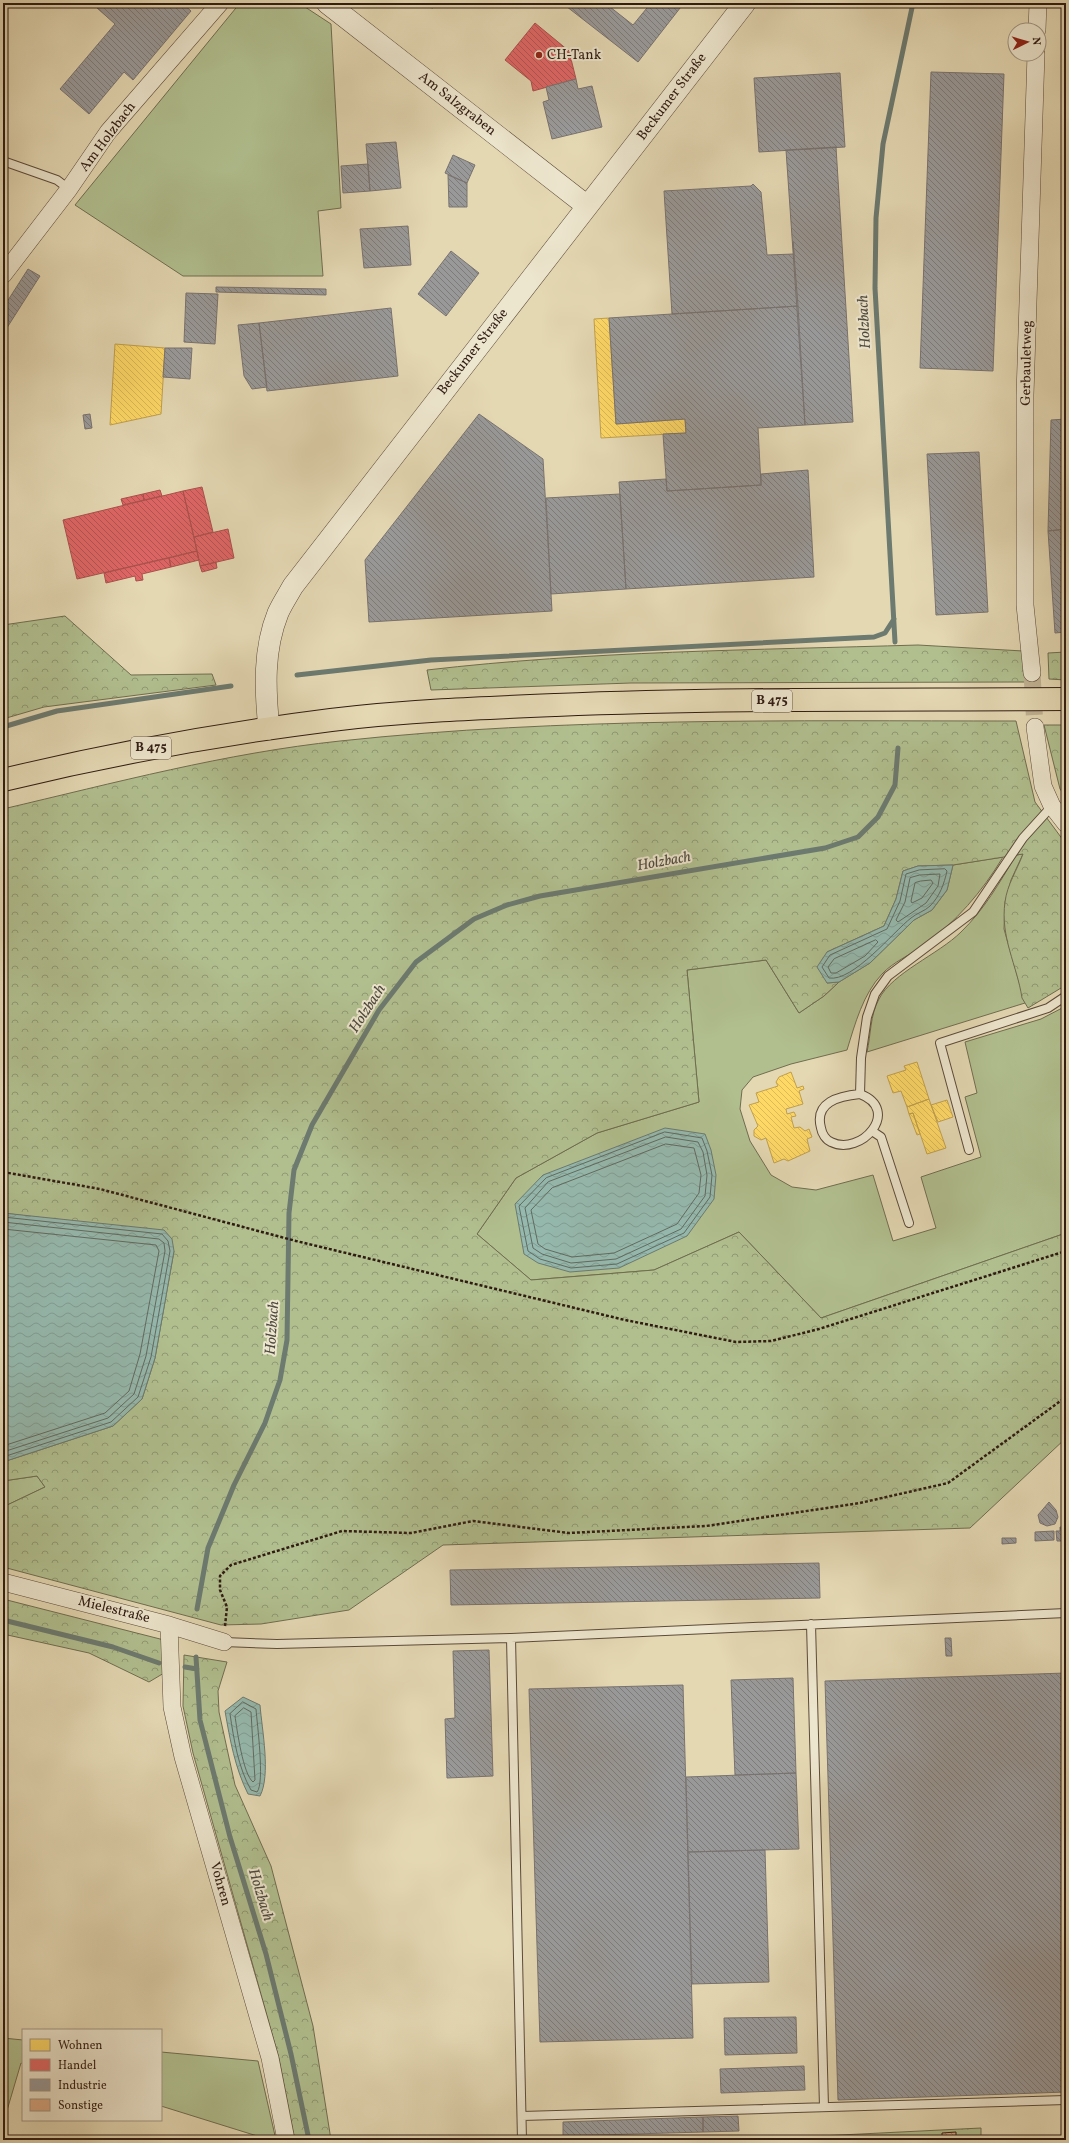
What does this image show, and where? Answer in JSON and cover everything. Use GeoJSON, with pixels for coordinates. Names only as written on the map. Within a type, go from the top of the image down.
{"type":"FeatureCollection","features":[{"type":"Feature","properties":{"kind":"main road","name":"B 475"},"geometry":{"type":"LineString","coordinates":[[3,780],[160,746],[268,729],[333,720],[479,708],[630,702],[1066,699]]}},
{"type":"Feature","properties":{"kind":"street","name":"Am Holzbach"},"geometry":{"type":"LineString","coordinates":[[3,275],[69,189],[108,132],[220,3]]}},
{"type":"Feature","properties":{"kind":"street","name":"Am Salzgraben"},"geometry":{"type":"LineString","coordinates":[[327,3],[587,206]]}},
{"type":"Feature","properties":{"kind":"street","name":"Beckumer Straße"},"geometry":{"type":"LineString","coordinates":[[268,729],[265,692],[269,642],[278,612],[293,586],[745,3]]}},
{"type":"Feature","properties":{"kind":"street"},"geometry":{"type":"LineString","coordinates":[[1037,22],[1038,3]]}},
{"type":"Feature","properties":{"kind":"street","name":"Gerbauletweg"},"geometry":{"type":"LineString","coordinates":[[1032,673],[1026,605],[1025,395],[1036,62]]}},
{"type":"Feature","properties":{"kind":"street"},"geometry":{"type":"LineString","coordinates":[[1035,727],[1043,786],[1052,806],[1066,824]]}},
{"type":"Feature","properties":{"kind":"street","name":"Mielestraße"},"geometry":{"type":"LineString","coordinates":[[3,1582],[169,1625],[224,1642]]}},
{"type":"Feature","properties":{"kind":"street","name":"Vohren"},"geometry":{"type":"LineString","coordinates":[[169,1625],[172,1707],[183,1757],[270,2058],[286,2140]]}},
{"type":"Feature","properties":{"kind":"lane"},"geometry":{"type":"LineString","coordinates":[[3,160],[57,180],[69,189]]}},
{"type":"Feature","properties":{"kind":"lane"},"geometry":{"type":"LineString","coordinates":[[860,1094],[861,1058],[867,1017],[875,994],[888,976],[973,912],[1023,838],[1052,806]]}},
{"type":"Feature","properties":{"kind":"lane"},"geometry":{"type":"LineString","coordinates":[[969,1150],[940,1043],[1048,1008],[1066,996]]}},
{"type":"Feature","properties":{"kind":"lane"},"geometry":{"type":"LineString","coordinates":[[860,1094],[873,1103],[878,1115],[877,1124],[872,1131],[862,1139],[838,1145],[829,1141],[822,1133],[818,1119],[823,1108],[833,1100],[860,1094]]}},
{"type":"Feature","properties":{"kind":"lane"},"geometry":{"type":"LineString","coordinates":[[872,1131],[881,1137],[909,1223]]}},
{"type":"Feature","properties":{"kind":"lane"},"geometry":{"type":"LineString","coordinates":[[224,1642],[277,1644],[511,1638],[1066,1613]]}},
{"type":"Feature","properties":{"kind":"lane"},"geometry":{"type":"LineString","coordinates":[[811,1624],[824,2107]]}},
{"type":"Feature","properties":{"kind":"lane"},"geometry":{"type":"LineString","coordinates":[[511,1638],[522,2140]]}},
{"type":"Feature","properties":{"kind":"lane"},"geometry":{"type":"LineString","coordinates":[[522,2116],[1066,2100]]}},
{"type":"Feature","properties":{"kind":"path"},"geometry":{"type":"LineString","coordinates":[[3,1172],[100,1189],[296,1240],[625,1320],[736,1342],[771,1341],[819,1329],[1066,1251]]}},
{"type":"Feature","properties":{"kind":"path"},"geometry":{"type":"LineString","coordinates":[[224,1642],[227,1607],[220,1590],[220,1576],[231,1565],[342,1531],[411,1533],[473,1521],[569,1533],[706,1526],[860,1503],[948,1482],[1066,1396]]}},
{"type":"Feature","properties":{"kind":"green space"},"geometry":{"type":"Polygon","coordinates":[[[240,3],[299,3],[331,24],[341,208],[318,211],[323,276],[183,276],[75,205],[240,3]]]}},
{"type":"Feature","properties":{"kind":"green space"},"geometry":{"type":"Polygon","coordinates":[[[65,616],[131,675],[212,674],[216,685],[44,707],[3,719],[3,625],[65,616]]]}},
{"type":"Feature","properties":{"kind":"green space"},"geometry":{"type":"Polygon","coordinates":[[[918,645],[1023,651],[1025,682],[631,683],[431,690],[427,670],[611,655],[918,645]]]}},
{"type":"Feature","properties":{"kind":"green space"},"geometry":{"type":"Polygon","coordinates":[[[1066,652],[1066,680],[1049,679],[1048,653],[1066,652]]]}},
{"type":"Feature","properties":{"kind":"green space"},"geometry":{"type":"Polygon","coordinates":[[[1016,721],[1035,802],[1066,844],[1066,985],[1028,1008],[1022,998],[1007,939],[1004,915],[1006,896],[1023,854],[953,865],[918,866],[903,871],[896,899],[884,926],[827,952],[827,983],[839,982],[824,996],[799,1013],[766,960],[687,970],[699,1102],[597,1133],[516,1178],[477,1234],[531,1280],[654,1270],[739,1232],[821,1318],[1066,1233],[1066,1438],[970,1528],[443,1545],[349,1610],[261,1624],[221,1625],[3,1567],[3,1507],[45,1487],[37,1476],[3,1481],[3,1462],[113,1426],[142,1399],[155,1358],[174,1251],[68,1221],[3,1213],[3,809],[128,779],[255,753],[297,746],[424,733],[593,724],[678,722],[1016,721]]]}},
{"type":"Feature","properties":{"kind":"green space"},"geometry":{"type":"Polygon","coordinates":[[[1044,725],[1066,725],[1066,797],[1060,789],[1044,725]]]}},
{"type":"Feature","properties":{"kind":"green space"},"geometry":{"type":"Polygon","coordinates":[[[1023,854],[1011,880],[1005,902],[1004,929],[1025,1003],[867,1052],[876,1005],[885,990],[905,972],[941,948],[961,932],[984,905],[1016,855],[1023,854]]]}},
{"type":"Feature","properties":{"kind":"green space"},"geometry":{"type":"Polygon","coordinates":[[[1003,857],[968,906],[957,917],[923,946],[891,966],[875,982],[860,1010],[847,1050],[791,1064],[753,1077],[742,1090],[740,1109],[750,1141],[771,1175],[792,1187],[816,1190],[873,1175],[893,1241],[936,1228],[921,1177],[981,1157],[965,1097],[977,1093],[965,1042],[1041,1019],[1066,1006],[1066,1233],[821,1318],[739,1232],[654,1270],[531,1280],[477,1234],[516,1178],[597,1133],[699,1102],[687,970],[766,960],[799,1013],[824,996],[839,982],[870,963],[914,920],[932,910],[947,890],[953,865],[1003,857]]]}},
{"type":"Feature","properties":{"kind":"green space"},"geometry":{"type":"Polygon","coordinates":[[[37,1476],[45,1487],[3,1507],[3,1481],[37,1476]]]}},
{"type":"Feature","properties":{"kind":"green space"},"geometry":{"type":"Polygon","coordinates":[[[3,1599],[164,1640],[164,1673],[149,1682],[89,1653],[3,1634],[3,1599]]]}},
{"type":"Feature","properties":{"kind":"green space"},"geometry":{"type":"Polygon","coordinates":[[[184,1655],[227,1662],[218,1691],[219,1712],[235,1785],[271,1866],[313,2026],[331,2140],[295,2140],[279,2058],[193,1753],[183,1706],[184,1655]]]}},
{"type":"Feature","properties":{"kind":"green space"},"geometry":{"type":"Polygon","coordinates":[[[3,2038],[22,2040],[22,2064],[3,2124],[3,2038]]]}},
{"type":"Feature","properties":{"kind":"green space"},"geometry":{"type":"Polygon","coordinates":[[[162,2052],[258,2061],[276,2140],[270,2140],[162,2106],[162,2052]]]}},
{"type":"Feature","properties":{"kind":"green space"},"geometry":{"type":"Polygon","coordinates":[[[981,2128],[981,2140],[760,2139],[981,2128]]]}},
{"type":"Feature","properties":{"kind":"water"},"geometry":{"type":"Polygon","coordinates":[[[953,865],[947,890],[932,910],[914,920],[870,963],[839,982],[827,983],[817,967],[827,952],[884,926],[896,899],[903,871],[918,866],[953,865]]]}},
{"type":"Feature","properties":{"kind":"water"},"geometry":{"type":"Polygon","coordinates":[[[665,1128],[705,1134],[711,1150],[716,1175],[714,1199],[687,1236],[619,1268],[570,1272],[538,1263],[524,1254],[515,1204],[543,1175],[665,1128]]]}},
{"type":"Feature","properties":{"kind":"water"},"geometry":{"type":"Polygon","coordinates":[[[3,1213],[164,1230],[172,1239],[174,1251],[155,1358],[142,1399],[113,1426],[3,1462],[3,1213]]]}},
{"type":"Feature","properties":{"kind":"water"},"geometry":{"type":"Polygon","coordinates":[[[243,1697],[260,1705],[264,1739],[265,1776],[260,1796],[248,1794],[243,1784],[234,1754],[225,1711],[243,1697]]]}},
{"type":"Feature","properties":{"kind":"building: Wohnen"},"geometry":{"type":"Polygon","coordinates":[[[609,318],[616,424],[685,419],[686,433],[601,438],[594,319],[609,318]]]}},
{"type":"Feature","properties":{"kind":"building: Wohnen"},"geometry":{"type":"Polygon","coordinates":[[[115,344],[165,348],[161,414],[110,425],[115,344]]]}},
{"type":"Feature","properties":{"kind":"building: Wohnen"},"geometry":{"type":"Polygon","coordinates":[[[917,1062],[929,1099],[907,1107],[901,1091],[893,1093],[887,1076],[906,1070],[904,1066],[917,1062]]]}},
{"type":"Feature","properties":{"kind":"building: Wohnen"},"geometry":{"type":"Polygon","coordinates":[[[791,1072],[797,1088],[803,1086],[804,1089],[799,1091],[803,1104],[786,1109],[787,1114],[794,1112],[796,1116],[791,1117],[794,1128],[800,1127],[805,1131],[809,1129],[812,1137],[807,1139],[810,1151],[788,1161],[784,1159],[774,1163],[766,1138],[761,1140],[754,1136],[754,1130],[758,1126],[749,1105],[759,1102],[756,1093],[778,1086],[776,1082],[779,1077],[791,1072]]]}},
{"type":"Feature","properties":{"kind":"building: Wohnen"},"geometry":{"type":"Polygon","coordinates":[[[929,1099],[946,1148],[927,1154],[913,1113],[909,1114],[907,1107],[929,1099]]]}},
{"type":"Feature","properties":{"kind":"building: Wohnen"},"geometry":{"type":"Polygon","coordinates":[[[947,1100],[953,1117],[938,1122],[931,1105],[947,1100]]]}},
{"type":"Feature","properties":{"kind":"building: Wohnen"},"geometry":{"type":"Polygon","coordinates":[[[913,1113],[920,1134],[917,1135],[909,1114],[913,1113]]]}},
{"type":"Feature","properties":{"kind":"building: Handel","name":"CH-Tank"},"geometry":{"type":"Polygon","coordinates":[[[535,23],[569,51],[576,79],[533,91],[531,81],[505,60],[535,23]]]}},
{"type":"Feature","properties":{"kind":"building: Handel"},"geometry":{"type":"Polygon","coordinates":[[[202,487],[213,532],[194,537],[183,491],[202,487]]]}},
{"type":"Feature","properties":{"kind":"building: Handel"},"geometry":{"type":"Polygon","coordinates":[[[160,490],[162,496],[144,500],[143,494],[160,490]]]}},
{"type":"Feature","properties":{"kind":"building: Handel"},"geometry":{"type":"Polygon","coordinates":[[[183,491],[197,551],[77,579],[63,520],[183,491]]]}},
{"type":"Feature","properties":{"kind":"building: Handel"},"geometry":{"type":"Polygon","coordinates":[[[143,494],[144,500],[123,505],[121,499],[143,494]]]}},
{"type":"Feature","properties":{"kind":"building: Handel"},"geometry":{"type":"Polygon","coordinates":[[[228,529],[234,558],[200,566],[194,537],[228,529]]]}},
{"type":"Feature","properties":{"kind":"building: Handel"},"geometry":{"type":"Polygon","coordinates":[[[197,551],[199,560],[171,567],[169,558],[197,551]]]}},
{"type":"Feature","properties":{"kind":"building: Handel"},"geometry":{"type":"Polygon","coordinates":[[[169,558],[171,567],[142,574],[143,580],[136,581],[135,576],[106,583],[104,573],[169,558]]]}},
{"type":"Feature","properties":{"kind":"building: Handel"},"geometry":{"type":"Polygon","coordinates":[[[216,562],[217,568],[202,572],[200,566],[216,562]]]}},
{"type":"Feature","properties":{"kind":"building: Industrie"},"geometry":{"type":"Polygon","coordinates":[[[101,3],[182,3],[191,11],[133,80],[124,72],[89,114],[60,89],[115,24],[97,8],[101,3]]]}},
{"type":"Feature","properties":{"kind":"building: Industrie"},"geometry":{"type":"Polygon","coordinates":[[[421,3],[438,3],[433,8],[421,6],[421,3]]]}},
{"type":"Feature","properties":{"kind":"building: Industrie"},"geometry":{"type":"Polygon","coordinates":[[[562,3],[605,3],[633,25],[651,3],[684,3],[638,62],[562,3]]]}},
{"type":"Feature","properties":{"kind":"building: Industrie"},"geometry":{"type":"Polygon","coordinates":[[[1063,50],[1066,50],[1066,98],[1063,50]]]}},
{"type":"Feature","properties":{"kind":"building: Industrie"},"geometry":{"type":"Polygon","coordinates":[[[931,72],[1004,74],[993,371],[920,368],[931,72]]]}},
{"type":"Feature","properties":{"kind":"building: Industrie"},"geometry":{"type":"Polygon","coordinates":[[[840,73],[845,147],[759,152],[754,78],[840,73]]]}},
{"type":"Feature","properties":{"kind":"building: Industrie"},"geometry":{"type":"Polygon","coordinates":[[[576,79],[578,89],[592,86],[602,127],[552,139],[543,102],[549,100],[546,87],[576,79]]]}},
{"type":"Feature","properties":{"kind":"building: Industrie"},"geometry":{"type":"Polygon","coordinates":[[[396,142],[401,188],[370,191],[366,144],[396,142]]]}},
{"type":"Feature","properties":{"kind":"building: Industrie"},"geometry":{"type":"Polygon","coordinates":[[[836,147],[853,422],[805,425],[786,150],[836,147]]]}},
{"type":"Feature","properties":{"kind":"building: Industrie"},"geometry":{"type":"Polygon","coordinates":[[[453,155],[475,165],[467,183],[445,173],[453,155]]]}},
{"type":"Feature","properties":{"kind":"building: Industrie"},"geometry":{"type":"Polygon","coordinates":[[[368,164],[370,191],[343,193],[341,166],[368,164]]]}},
{"type":"Feature","properties":{"kind":"building: Industrie"},"geometry":{"type":"Polygon","coordinates":[[[448,175],[467,183],[467,207],[449,207],[448,175]]]}},
{"type":"Feature","properties":{"kind":"building: Industrie"},"geometry":{"type":"Polygon","coordinates":[[[753,184],[761,192],[767,255],[794,254],[798,306],[672,314],[664,191],[751,186],[753,184]]]}},
{"type":"Feature","properties":{"kind":"building: Industrie"},"geometry":{"type":"Polygon","coordinates":[[[408,226],[411,265],[364,268],[360,229],[408,226]]]}},
{"type":"Feature","properties":{"kind":"building: Industrie"},"geometry":{"type":"Polygon","coordinates":[[[451,251],[479,273],[446,316],[418,294],[451,251]]]}},
{"type":"Feature","properties":{"kind":"building: Industrie"},"geometry":{"type":"Polygon","coordinates":[[[28,269],[40,276],[3,334],[3,308],[28,269]]]}},
{"type":"Feature","properties":{"kind":"building: Industrie"},"geometry":{"type":"Polygon","coordinates":[[[216,287],[326,289],[326,295],[216,292],[216,287]]]}},
{"type":"Feature","properties":{"kind":"building: Industrie"},"geometry":{"type":"Polygon","coordinates":[[[186,293],[218,294],[215,344],[184,342],[186,293]]]}},
{"type":"Feature","properties":{"kind":"building: Industrie"},"geometry":{"type":"Polygon","coordinates":[[[798,306],[805,425],[758,428],[761,485],[667,491],[663,434],[686,433],[685,419],[616,424],[609,318],[798,306]]]}},
{"type":"Feature","properties":{"kind":"building: Industrie"},"geometry":{"type":"Polygon","coordinates":[[[391,308],[398,376],[267,391],[259,323],[391,308]]]}},
{"type":"Feature","properties":{"kind":"building: Industrie"},"geometry":{"type":"Polygon","coordinates":[[[259,323],[267,387],[252,389],[244,376],[238,325],[259,323]]]}},
{"type":"Feature","properties":{"kind":"building: Industrie"},"geometry":{"type":"Polygon","coordinates":[[[165,348],[192,348],[190,379],[163,377],[165,348]]]}},
{"type":"Feature","properties":{"kind":"building: Industrie"},"geometry":{"type":"Polygon","coordinates":[[[90,414],[92,428],[85,429],[83,415],[90,414]]]}},
{"type":"Feature","properties":{"kind":"building: Industrie"},"geometry":{"type":"Polygon","coordinates":[[[479,414],[543,459],[552,611],[369,622],[365,560],[479,414]]]}},
{"type":"Feature","properties":{"kind":"building: Industrie"},"geometry":{"type":"Polygon","coordinates":[[[1066,419],[1066,529],[1048,531],[1051,420],[1066,419]]]}},
{"type":"Feature","properties":{"kind":"building: Industrie"},"geometry":{"type":"Polygon","coordinates":[[[979,452],[988,612],[936,615],[927,454],[979,452]]]}},
{"type":"Feature","properties":{"kind":"building: Industrie"},"geometry":{"type":"Polygon","coordinates":[[[808,470],[814,577],[626,589],[619,482],[666,479],[667,491],[761,485],[761,474],[808,470]]]}},
{"type":"Feature","properties":{"kind":"building: Industrie"},"geometry":{"type":"Polygon","coordinates":[[[620,494],[626,589],[551,594],[546,498],[620,494]]]}},
{"type":"Feature","properties":{"kind":"building: Industrie"},"geometry":{"type":"Polygon","coordinates":[[[1066,529],[1066,632],[1055,633],[1048,531],[1066,529]]]}},
{"type":"Feature","properties":{"kind":"building: Industrie"},"geometry":{"type":"Polygon","coordinates":[[[1049,1502],[1056,1510],[1058,1517],[1055,1524],[1047,1526],[1040,1523],[1038,1515],[1049,1502]]]}},
{"type":"Feature","properties":{"kind":"building: Industrie"},"geometry":{"type":"Polygon","coordinates":[[[1060,1527],[1062,1527],[1063,1531],[1066,1531],[1066,1541],[1057,1541],[1056,1531],[1060,1531],[1060,1527]]]}},
{"type":"Feature","properties":{"kind":"building: Industrie"},"geometry":{"type":"Polygon","coordinates":[[[1054,1531],[1054,1540],[1035,1541],[1035,1532],[1054,1531]]]}},
{"type":"Feature","properties":{"kind":"building: Industrie"},"geometry":{"type":"Polygon","coordinates":[[[1002,1538],[1016,1538],[1016,1543],[1002,1544],[1002,1538]]]}},
{"type":"Feature","properties":{"kind":"building: Industrie"},"geometry":{"type":"Polygon","coordinates":[[[819,1563],[820,1598],[451,1605],[450,1570],[819,1563]]]}},
{"type":"Feature","properties":{"kind":"building: Industrie"},"geometry":{"type":"Polygon","coordinates":[[[945,1638],[951,1638],[952,1656],[946,1656],[945,1638]]]}},
{"type":"Feature","properties":{"kind":"building: Industrie"},"geometry":{"type":"Polygon","coordinates":[[[489,1650],[493,1776],[447,1778],[445,1719],[455,1718],[453,1651],[489,1650]]]}},
{"type":"Feature","properties":{"kind":"building: Industrie"},"geometry":{"type":"Polygon","coordinates":[[[1066,1673],[1066,2092],[838,2100],[825,1681],[1066,1673]]]}},
{"type":"Feature","properties":{"kind":"building: Industrie"},"geometry":{"type":"Polygon","coordinates":[[[793,1678],[796,1773],[735,1775],[731,1680],[793,1678]]]}},
{"type":"Feature","properties":{"kind":"building: Industrie"},"geometry":{"type":"Polygon","coordinates":[[[683,1685],[693,2038],[540,2042],[529,1689],[683,1685]]]}},
{"type":"Feature","properties":{"kind":"building: Industrie"},"geometry":{"type":"Polygon","coordinates":[[[796,1773],[799,1849],[688,1852],[686,1777],[796,1773]]]}},
{"type":"Feature","properties":{"kind":"building: Industrie"},"geometry":{"type":"Polygon","coordinates":[[[765,1850],[769,1982],[692,1984],[688,1852],[765,1850]]]}},
{"type":"Feature","properties":{"kind":"building: Industrie"},"geometry":{"type":"Polygon","coordinates":[[[796,2017],[797,2053],[725,2055],[724,2018],[796,2017]]]}},
{"type":"Feature","properties":{"kind":"building: Industrie"},"geometry":{"type":"Polygon","coordinates":[[[804,2066],[805,2090],[721,2093],[720,2069],[804,2066]]]}},
{"type":"Feature","properties":{"kind":"building: Industrie"},"geometry":{"type":"Polygon","coordinates":[[[738,2116],[739,2131],[703,2132],[703,2117],[738,2116]]]}},
{"type":"Feature","properties":{"kind":"building: Industrie"},"geometry":{"type":"Polygon","coordinates":[[[703,2117],[703,2132],[563,2136],[563,2122],[703,2117]]]}},
{"type":"Feature","properties":{"kind":"building: Sonstige"},"geometry":{"type":"Polygon","coordinates":[[[956,2132],[956,2137],[942,2137],[942,2133],[956,2132]]]}},
{"type":"Feature","properties":{"kind":"waterway","name":"Holzbach"},"geometry":{"type":"LineString","coordinates":[[895,642],[875,288],[876,218],[883,144],[913,3]]}},
{"type":"Feature","properties":{"kind":"waterway"},"geometry":{"type":"LineString","coordinates":[[297,675],[431,660],[874,637],[885,633],[894,619]]}},
{"type":"Feature","properties":{"kind":"waterway"},"geometry":{"type":"LineString","coordinates":[[3,727],[57,711],[231,686]]}},
{"type":"Feature","properties":{"kind":"waterway","name":"Holzbach"},"geometry":{"type":"LineString","coordinates":[[197,1609],[208,1548],[234,1485],[265,1423],[280,1380],[287,1340],[289,1213],[294,1170],[312,1125],[379,1010],[416,962],[474,919],[507,905],[540,896],[825,848],[858,837],[878,817],[895,785],[898,748]]}},
{"type":"Feature","properties":{"kind":"waterway"},"geometry":{"type":"LineString","coordinates":[[3,1620],[113,1647],[159,1663]]}},
{"type":"Feature","properties":{"kind":"waterway","name":"Holzbach"},"geometry":{"type":"LineString","coordinates":[[196,1657],[200,1720],[230,1837],[266,1954],[291,2054],[309,2140]]}},
{"type":"Feature","properties":{"kind":"waterway"},"geometry":{"type":"LineString","coordinates":[[185,1667],[197,1669]]}},
{"type":"Feature","properties":{"kind":"tunnel"},"geometry":{"type":"LineString","coordinates":[[1032,673],[1035,727]]}},
{"type":"Feature","properties":{"kind":"place","name":"CH-Tank"},"geometry":{"type":"Point","coordinates":[539,55]}}]}
